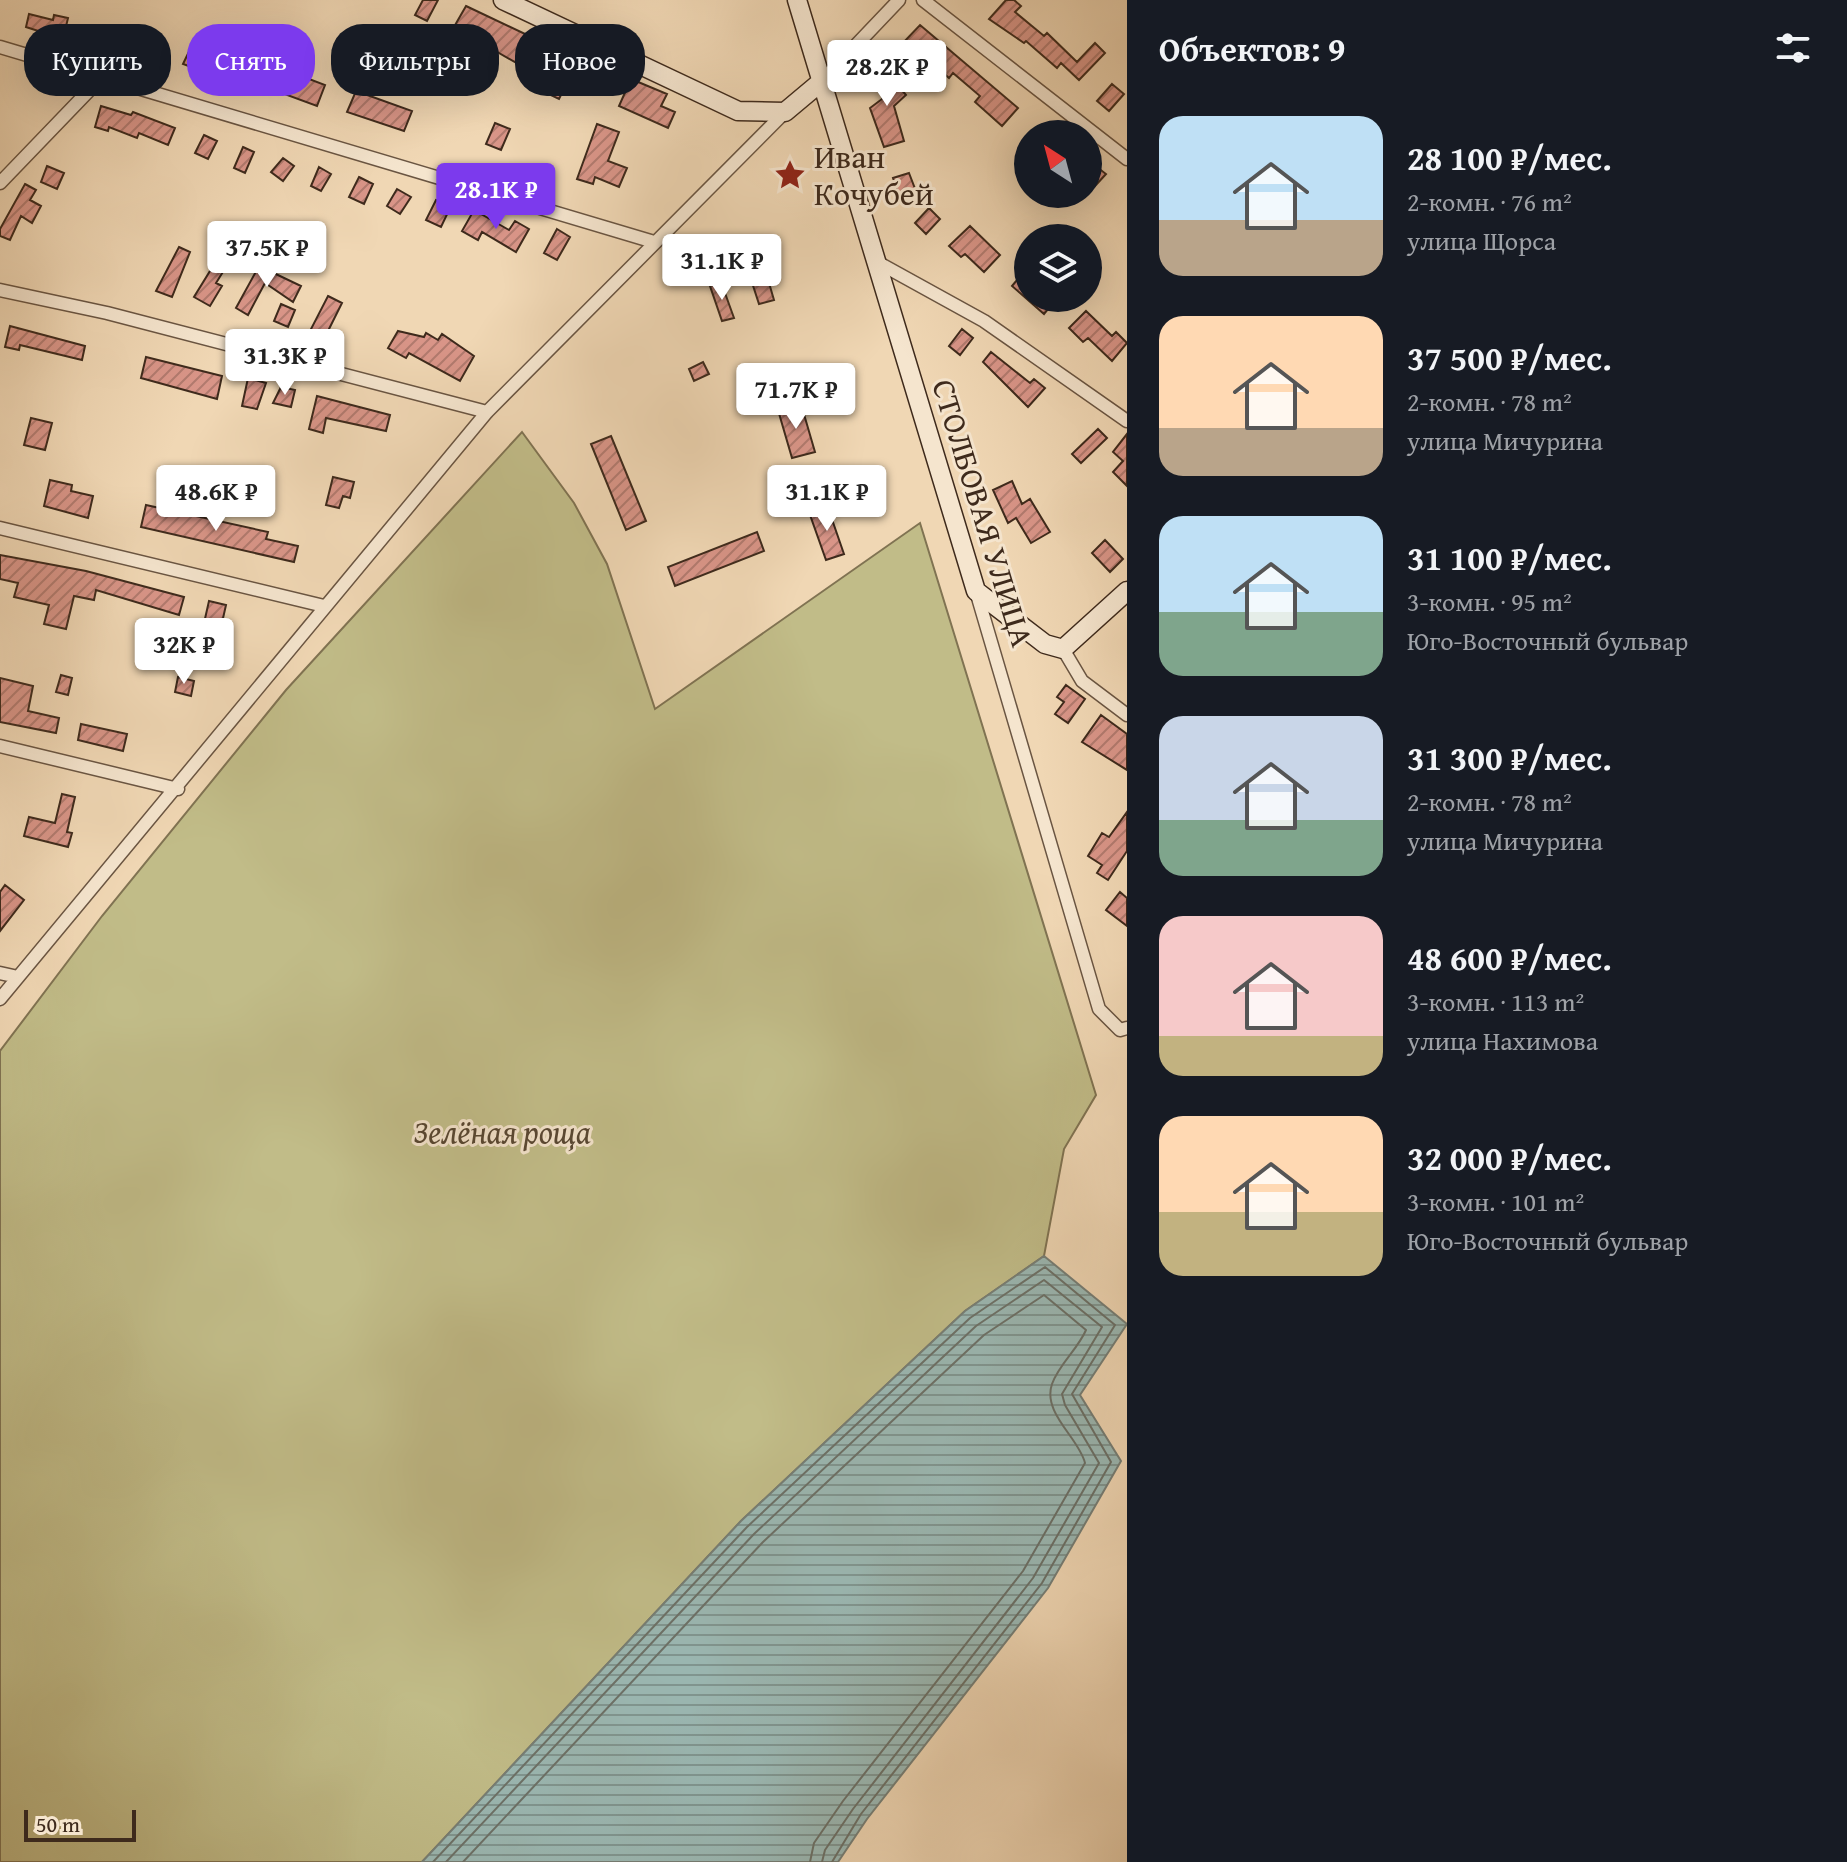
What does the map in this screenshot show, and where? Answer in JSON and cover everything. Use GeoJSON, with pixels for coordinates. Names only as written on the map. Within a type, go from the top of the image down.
{"type":"FeatureCollection","features":[{"type":"Feature","properties":{"kind":"street"},"geometry":{"type":"LineString","coordinates":[[503,0],[738,111],[785,112]]}},
{"type":"Feature","properties":{"kind":"street","name":"СТОЛБОВАЯ УЛИЦА"},"geometry":{"type":"LineString","coordinates":[[797,0],[1099,1009],[1120,1030],[1127,1028]]}},
{"type":"Feature","properties":{"kind":"street"},"geometry":{"type":"LineString","coordinates":[[0,999],[178,789],[324,606],[487,412],[785,112],[822,81],[899,0]]}},
{"type":"Feature","properties":{"kind":"street"},"geometry":{"type":"LineString","coordinates":[[923,0],[1127,159]]}},
{"type":"Feature","properties":{"kind":"street"},"geometry":{"type":"LineString","coordinates":[[0,47],[24,54]]}},
{"type":"Feature","properties":{"kind":"street"},"geometry":{"type":"LineString","coordinates":[[0,183],[84,96]]}},
{"type":"Feature","properties":{"kind":"street"},"geometry":{"type":"LineString","coordinates":[[169,96],[654,242]]}},
{"type":"Feature","properties":{"kind":"street"},"geometry":{"type":"LineString","coordinates":[[877,262],[984,321],[1127,421]]}},
{"type":"Feature","properties":{"kind":"street"},"geometry":{"type":"LineString","coordinates":[[0,290],[107,313],[487,412]]}},
{"type":"Feature","properties":{"kind":"street"},"geometry":{"type":"LineString","coordinates":[[0,528],[324,606]]}},
{"type":"Feature","properties":{"kind":"street"},"geometry":{"type":"LineString","coordinates":[[976,591],[1045,644],[1063,649],[1127,591]]}},
{"type":"Feature","properties":{"kind":"street","name":"СТОЛБОВАЯ УЛИЦА"},"geometry":{"type":"LineString","coordinates":[[1063,649],[1082,681],[1127,715]]}},
{"type":"Feature","properties":{"kind":"street"},"geometry":{"type":"LineString","coordinates":[[0,746],[178,789]]}},
{"type":"Feature","properties":{"kind":"street"},"geometry":{"type":"LineString","coordinates":[[0,973],[18,977]]}},
{"type":"Feature","properties":{"kind":"green space","name":"Зелёная роща"},"geometry":{"type":"Polygon","coordinates":[[[522,432],[574,503],[607,564],[655,709],[920,523],[1096,1095],[1064,1149],[1044,1256],[965,1311],[741,1521],[422,1862],[0,1862],[0,1051],[102,916],[286,690],[522,432]]]}},
{"type":"Feature","properties":{"kind":"water"},"geometry":{"type":"Polygon","coordinates":[[[1044,1256],[1127,1324],[1080,1395],[1121,1461],[1048,1588],[867,1819],[838,1862],[422,1862],[741,1521],[965,1311],[1044,1256]]]}},
{"type":"Feature","properties":{"kind":"building"},"geometry":{"type":"Polygon","coordinates":[[[423,0],[438,0],[427,21],[415,15],[423,0]]]}},
{"type":"Feature","properties":{"kind":"building"},"geometry":{"type":"Polygon","coordinates":[[[1006,0],[1014,0],[1021,6],[1015,12],[1044,36],[1047,33],[1077,62],[1095,43],[1105,53],[1079,80],[1061,63],[1057,68],[1026,41],[1024,43],[989,19],[1006,0]]]}},
{"type":"Feature","properties":{"kind":"building"},"geometry":{"type":"Polygon","coordinates":[[[466,6],[515,29],[515,62],[499,53],[499,24],[456,24],[466,6]]]}},
{"type":"Feature","properties":{"kind":"building"},"geometry":{"type":"Polygon","coordinates":[[[29,14],[53,20],[54,15],[68,18],[67,24],[27,24],[29,14]]]}},
{"type":"Feature","properties":{"kind":"building"},"geometry":{"type":"Polygon","coordinates":[[[920,25],[1018,108],[1002,126],[975,102],[980,96],[953,73],[949,78],[924,56],[920,61],[902,44],[920,25]]]}},
{"type":"Feature","properties":{"kind":"building"},"geometry":{"type":"Polygon","coordinates":[[[881,65],[906,95],[894,106],[904,141],[884,147],[870,108],[886,96],[868,78],[881,65]]]}},
{"type":"Feature","properties":{"kind":"building"},"geometry":{"type":"Polygon","coordinates":[[[315,81],[325,85],[317,106],[290,96],[315,96],[315,81]]]}},
{"type":"Feature","properties":{"kind":"building"},"geometry":{"type":"Polygon","coordinates":[[[1112,84],[1124,94],[1109,111],[1097,101],[1112,84]]]}},
{"type":"Feature","properties":{"kind":"building"},"geometry":{"type":"Polygon","coordinates":[[[645,85],[667,94],[661,106],[675,112],[668,128],[619,106],[623,96],[645,96],[645,85]]]}},
{"type":"Feature","properties":{"kind":"building"},"geometry":{"type":"Polygon","coordinates":[[[354,96],[370,96],[412,111],[404,131],[347,112],[354,96]]]}},
{"type":"Feature","properties":{"kind":"building"},"geometry":{"type":"Polygon","coordinates":[[[101,106],[131,115],[133,112],[175,128],[168,145],[139,133],[137,138],[109,127],[108,131],[95,127],[101,106]]]}},
{"type":"Feature","properties":{"kind":"building"},"geometry":{"type":"Polygon","coordinates":[[[495,123],[510,129],[501,150],[486,144],[495,123]]]}},
{"type":"Feature","properties":{"kind":"building"},"geometry":{"type":"Polygon","coordinates":[[[597,124],[619,132],[608,161],[627,168],[619,187],[595,177],[593,184],[577,179],[597,124]]]}},
{"type":"Feature","properties":{"kind":"building"},"geometry":{"type":"Polygon","coordinates":[[[204,135],[217,141],[208,159],[195,153],[204,135]]]}},
{"type":"Feature","properties":{"kind":"building"},"geometry":{"type":"Polygon","coordinates":[[[243,147],[254,152],[245,173],[234,168],[243,147]]]}},
{"type":"Feature","properties":{"kind":"building"},"geometry":{"type":"Polygon","coordinates":[[[283,158],[294,166],[283,181],[271,172],[283,158]]]}},
{"type":"Feature","properties":{"kind":"building"},"geometry":{"type":"Polygon","coordinates":[[[47,166],[64,173],[57,189],[41,182],[47,166]]]}},
{"type":"Feature","properties":{"kind":"building"},"geometry":{"type":"Polygon","coordinates":[[[319,167],[331,174],[321,191],[311,186],[319,167]]]}},
{"type":"Feature","properties":{"kind":"building"},"geometry":{"type":"Polygon","coordinates":[[[909,173],[917,194],[900,200],[893,178],[909,173]]]}},
{"type":"Feature","properties":{"kind":"building"},"geometry":{"type":"Polygon","coordinates":[[[359,177],[373,184],[364,204],[349,197],[359,177]]]}},
{"type":"Feature","properties":{"kind":"building"},"geometry":{"type":"Polygon","coordinates":[[[25,184],[36,190],[30,200],[41,206],[32,223],[21,216],[10,240],[0,236],[0,229],[25,184]]]}},
{"type":"Feature","properties":{"kind":"building"},"geometry":{"type":"Polygon","coordinates":[[[397,189],[411,197],[400,214],[387,206],[397,189]]]}},
{"type":"Feature","properties":{"kind":"building"},"geometry":{"type":"Polygon","coordinates":[[[436,200],[451,206],[441,227],[426,220],[436,200]]]}},
{"type":"Feature","properties":{"kind":"building"},"geometry":{"type":"Polygon","coordinates":[[[929,208],[940,219],[926,234],[915,223],[929,208]]]}},
{"type":"Feature","properties":{"kind":"building"},"geometry":{"type":"Polygon","coordinates":[[[474,210],[509,230],[515,221],[529,229],[516,252],[482,232],[478,240],[462,231],[474,210]]]}},
{"type":"Feature","properties":{"kind":"building"},"geometry":{"type":"Polygon","coordinates":[[[970,226],[1000,255],[984,272],[965,254],[961,257],[949,246],[970,226]]]}},
{"type":"Feature","properties":{"kind":"building"},"geometry":{"type":"Polygon","coordinates":[[[557,229],[570,237],[557,260],[544,253],[557,229]]]}},
{"type":"Feature","properties":{"kind":"building"},"geometry":{"type":"Polygon","coordinates":[[[226,245],[236,251],[216,283],[222,286],[210,306],[194,297],[226,245]]]}},
{"type":"Feature","properties":{"kind":"building"},"geometry":{"type":"Polygon","coordinates":[[[179,247],[190,252],[172,297],[156,291],[179,247]]]}},
{"type":"Feature","properties":{"kind":"building"},"geometry":{"type":"Polygon","coordinates":[[[762,259],[774,300],[759,304],[746,264],[762,259]]]}},
{"type":"Feature","properties":{"kind":"building"},"geometry":{"type":"Polygon","coordinates":[[[259,266],[301,286],[293,302],[265,283],[248,315],[236,308],[259,266]]]}},
{"type":"Feature","properties":{"kind":"building"},"geometry":{"type":"Polygon","coordinates":[[[721,282],[734,318],[722,321],[710,286],[721,282]]]}},
{"type":"Feature","properties":{"kind":"building"},"geometry":{"type":"Polygon","coordinates":[[[328,296],[342,303],[325,337],[311,329],[328,296]]]}},
{"type":"Feature","properties":{"kind":"building"},"geometry":{"type":"Polygon","coordinates":[[[281,304],[295,310],[288,327],[274,321],[281,304]]]}},
{"type":"Feature","properties":{"kind":"building"},"geometry":{"type":"Polygon","coordinates":[[[1087,312],[1112,336],[1116,332],[1127,343],[1112,361],[1088,338],[1083,342],[1069,328],[1087,312]]]}},
{"type":"Feature","properties":{"kind":"building"},"geometry":{"type":"Polygon","coordinates":[[[10,326],[85,346],[82,360],[20,345],[19,350],[5,347],[10,326]]]}},
{"type":"Feature","properties":{"kind":"building"},"geometry":{"type":"Polygon","coordinates":[[[962,329],[973,338],[960,355],[949,346],[962,329]]]}},
{"type":"Feature","properties":{"kind":"building"},"geometry":{"type":"Polygon","coordinates":[[[398,331],[424,337],[426,333],[438,340],[442,334],[474,356],[460,381],[409,353],[406,358],[388,348],[398,331]]]}},
{"type":"Feature","properties":{"kind":"building"},"geometry":{"type":"Polygon","coordinates":[[[991,352],[1030,383],[1034,379],[1045,388],[1028,407],[983,362],[991,352]]]}},
{"type":"Feature","properties":{"kind":"building"},"geometry":{"type":"Polygon","coordinates":[[[146,357],[222,376],[217,399],[141,378],[146,357]]]}},
{"type":"Feature","properties":{"kind":"building"},"geometry":{"type":"Polygon","coordinates":[[[703,362],[709,374],[694,381],[689,369],[703,362]]]}},
{"type":"Feature","properties":{"kind":"building"},"geometry":{"type":"Polygon","coordinates":[[[248,378],[266,383],[257,409],[242,406],[248,378]]]}},
{"type":"Feature","properties":{"kind":"building"},"geometry":{"type":"Polygon","coordinates":[[[281,387],[295,390],[291,407],[273,403],[281,387]]]}},
{"type":"Feature","properties":{"kind":"building"},"geometry":{"type":"Polygon","coordinates":[[[317,396],[390,415],[386,431],[326,418],[323,433],[309,429],[317,396]]]}},
{"type":"Feature","properties":{"kind":"building"},"geometry":{"type":"Polygon","coordinates":[[[801,404],[815,452],[792,458],[778,410],[801,404]]]}},
{"type":"Feature","properties":{"kind":"building"},"geometry":{"type":"Polygon","coordinates":[[[31,418],[52,423],[45,450],[24,445],[31,418]]]}},
{"type":"Feature","properties":{"kind":"building"},"geometry":{"type":"Polygon","coordinates":[[[1098,429],[1107,438],[1081,463],[1072,454],[1098,429]]]}},
{"type":"Feature","properties":{"kind":"building"},"geometry":{"type":"Polygon","coordinates":[[[1127,434],[1127,486],[1113,472],[1123,461],[1113,452],[1127,434]]]}},
{"type":"Feature","properties":{"kind":"building"},"geometry":{"type":"Polygon","coordinates":[[[611,436],[646,521],[626,530],[591,444],[611,436]]]}},
{"type":"Feature","properties":{"kind":"building"},"geometry":{"type":"Polygon","coordinates":[[[333,477],[354,482],[350,498],[343,496],[339,508],[326,505],[333,477]]]}},
{"type":"Feature","properties":{"kind":"building"},"geometry":{"type":"Polygon","coordinates":[[[50,480],[72,485],[71,491],[93,496],[88,518],[44,506],[50,480]]]}},
{"type":"Feature","properties":{"kind":"building"},"geometry":{"type":"Polygon","coordinates":[[[1012,481],[1022,504],[1030,499],[1050,532],[1031,543],[1016,518],[1008,523],[993,490],[1012,481]]]}},
{"type":"Feature","properties":{"kind":"building"},"geometry":{"type":"Polygon","coordinates":[[[146,505],[268,532],[266,539],[298,546],[294,562],[141,527],[146,505]]]}},
{"type":"Feature","properties":{"kind":"building"},"geometry":{"type":"Polygon","coordinates":[[[827,505],[844,554],[826,560],[809,512],[827,505]]]}},
{"type":"Feature","properties":{"kind":"building"},"geometry":{"type":"Polygon","coordinates":[[[757,532],[764,551],[675,586],[668,567],[757,532]]]}},
{"type":"Feature","properties":{"kind":"building"},"geometry":{"type":"Polygon","coordinates":[[[1105,540],[1123,559],[1110,572],[1092,553],[1105,540]]]}},
{"type":"Feature","properties":{"kind":"building"},"geometry":{"type":"Polygon","coordinates":[[[0,555],[86,571],[184,597],[179,615],[96,590],[94,600],[74,596],[66,629],[44,624],[49,605],[14,597],[18,583],[0,579],[0,555]]]}},
{"type":"Feature","properties":{"kind":"building"},"geometry":{"type":"Polygon","coordinates":[[[209,601],[226,605],[219,636],[202,632],[209,601]]]}},
{"type":"Feature","properties":{"kind":"building"},"geometry":{"type":"Polygon","coordinates":[[[61,675],[72,678],[68,695],[56,692],[61,675]]]}},
{"type":"Feature","properties":{"kind":"building"},"geometry":{"type":"Polygon","coordinates":[[[178,677],[194,681],[191,696],[175,692],[178,677]]]}},
{"type":"Feature","properties":{"kind":"building"},"geometry":{"type":"Polygon","coordinates":[[[0,678],[33,686],[28,711],[59,718],[56,733],[0,722],[0,678]]]}},
{"type":"Feature","properties":{"kind":"building"},"geometry":{"type":"Polygon","coordinates":[[[1066,685],[1085,699],[1068,723],[1055,714],[1064,702],[1057,697],[1066,685]]]}},
{"type":"Feature","properties":{"kind":"building"},"geometry":{"type":"Polygon","coordinates":[[[1101,715],[1127,734],[1127,770],[1082,742],[1101,715]]]}},
{"type":"Feature","properties":{"kind":"building"},"geometry":{"type":"Polygon","coordinates":[[[81,724],[127,734],[123,751],[78,740],[81,724]]]}},
{"type":"Feature","properties":{"kind":"building"},"geometry":{"type":"Polygon","coordinates":[[[62,794],[75,797],[67,832],[72,833],[68,847],[24,836],[29,817],[55,823],[62,794]]]}},
{"type":"Feature","properties":{"kind":"building"},"geometry":{"type":"Polygon","coordinates":[[[1127,812],[1127,851],[1108,880],[1097,873],[1102,865],[1088,856],[1102,833],[1109,837],[1127,812]]]}},
{"type":"Feature","properties":{"kind":"building"},"geometry":{"type":"Polygon","coordinates":[[[5,885],[24,900],[0,931],[0,892],[5,885]]]}},
{"type":"Feature","properties":{"kind":"building"},"geometry":{"type":"Polygon","coordinates":[[[1120,892],[1127,898],[1127,926],[1106,910],[1120,892]]]}},
{"type":"Feature","properties":{"kind":"place","name":"Иван Кочубей"},"geometry":{"type":"Point","coordinates":[790,175]}}]}
